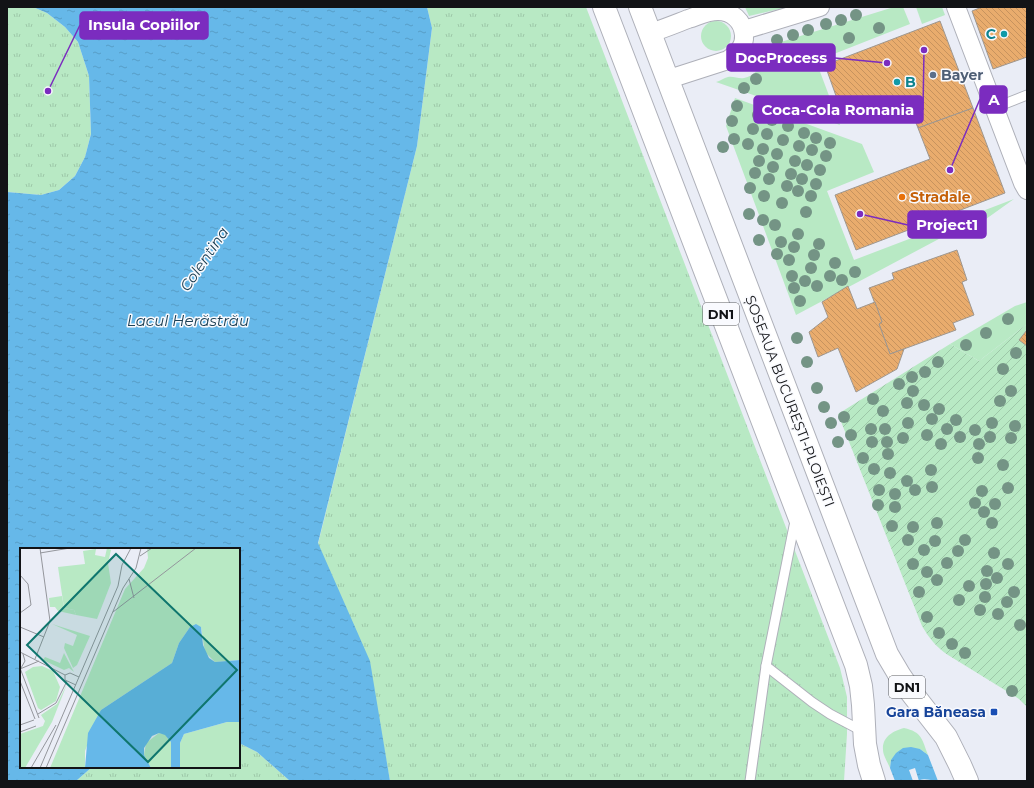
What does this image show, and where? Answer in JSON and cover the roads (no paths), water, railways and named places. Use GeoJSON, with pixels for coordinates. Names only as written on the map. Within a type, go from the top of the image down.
{"type":"FeatureCollection","features":[{"type":"Feature","properties":{"kind":"main road","name":"DN1"},"geometry":{"type":"LineString","coordinates":[[604,7],[856,665],[861,686],[865,744],[874,781]]}},
{"type":"Feature","properties":{"kind":"main road","name":"ȘOSEAUA BUCUREȘTI-PLOIEȘTI"},"geometry":{"type":"LineString","coordinates":[[640,7],[887,654],[911,692],[946,737],[960,764],[966,781]]}},
{"type":"Feature","properties":{"kind":"street"},"geometry":{"type":"LineString","coordinates":[[744,30],[820,7]]}},
{"type":"Feature","properties":{"kind":"street"},"geometry":{"type":"LineString","coordinates":[[956,7],[1027,190]]}},
{"type":"Feature","properties":{"kind":"street"},"geometry":{"type":"LineString","coordinates":[[650,33],[706,10],[725,12],[733,15],[739,21],[744,30],[745,39],[743,47],[737,54],[728,60],[668,79]]}},
{"type":"Feature","properties":{"kind":"lane"},"geometry":{"type":"LineString","coordinates":[[994,108],[1027,95]]}},
{"type":"Feature","properties":{"kind":"lane"},"geometry":{"type":"LineString","coordinates":[[750,781],[766,666],[794,526],[798,513]]}},
{"type":"Feature","properties":{"kind":"lane"},"geometry":{"type":"LineString","coordinates":[[766,666],[812,702],[865,733]]}},
{"type":"Feature","properties":{"kind":"water","name":"Lacul Herăstrău"},"geometry":{"type":"Polygon","coordinates":[[[33,7],[427,7],[432,28],[417,146],[318,543],[370,661],[390,781],[290,781],[257,752],[240,744],[240,548],[20,548],[20,768],[91,768],[76,781],[7,781],[7,192],[41,195],[59,190],[75,176],[85,157],[91,134],[89,76],[78,42],[65,27],[47,13],[33,7]]]}},
{"type":"Feature","properties":{"kind":"water"},"geometry":{"type":"Polygon","coordinates":[[[911,747],[920,749],[928,755],[938,781],[924,779],[919,781],[915,768],[909,770],[913,781],[895,781],[890,768],[891,760],[896,753],[903,748],[911,747]]]}},
{"type":"Feature","properties":{"kind":"place","name":"C"},"geometry":{"type":"Point","coordinates":[1004,34]}},
{"type":"Feature","properties":{"kind":"place","name":"Coca-Cola Romania"},"geometry":{"type":"Point","coordinates":[924,50]}},
{"type":"Feature","properties":{"kind":"place","name":"DocProcess"},"geometry":{"type":"Point","coordinates":[887,63]}},
{"type":"Feature","properties":{"kind":"place","name":"Bayer"},"geometry":{"type":"Point","coordinates":[933,75]}},
{"type":"Feature","properties":{"kind":"place","name":"B"},"geometry":{"type":"Point","coordinates":[897,82]}},
{"type":"Feature","properties":{"kind":"place","name":"Insula Copiilor"},"geometry":{"type":"Point","coordinates":[48,91]}},
{"type":"Feature","properties":{"kind":"place","name":"A"},"geometry":{"type":"Point","coordinates":[950,170]}},
{"type":"Feature","properties":{"kind":"place","name":"Stradale"},"geometry":{"type":"Point","coordinates":[902,197]}},
{"type":"Feature","properties":{"kind":"place","name":"Project1"},"geometry":{"type":"Point","coordinates":[860,214]}},
{"type":"Feature","properties":{"kind":"place","name":"Gara Băneasa"},"geometry":{"type":"Point","coordinates":[994,712]}},
{"type":"Feature","properties":{"kind":"water label","name":"Colentina"},"geometry":{"type":"Point","coordinates":[204,259]}}]}
